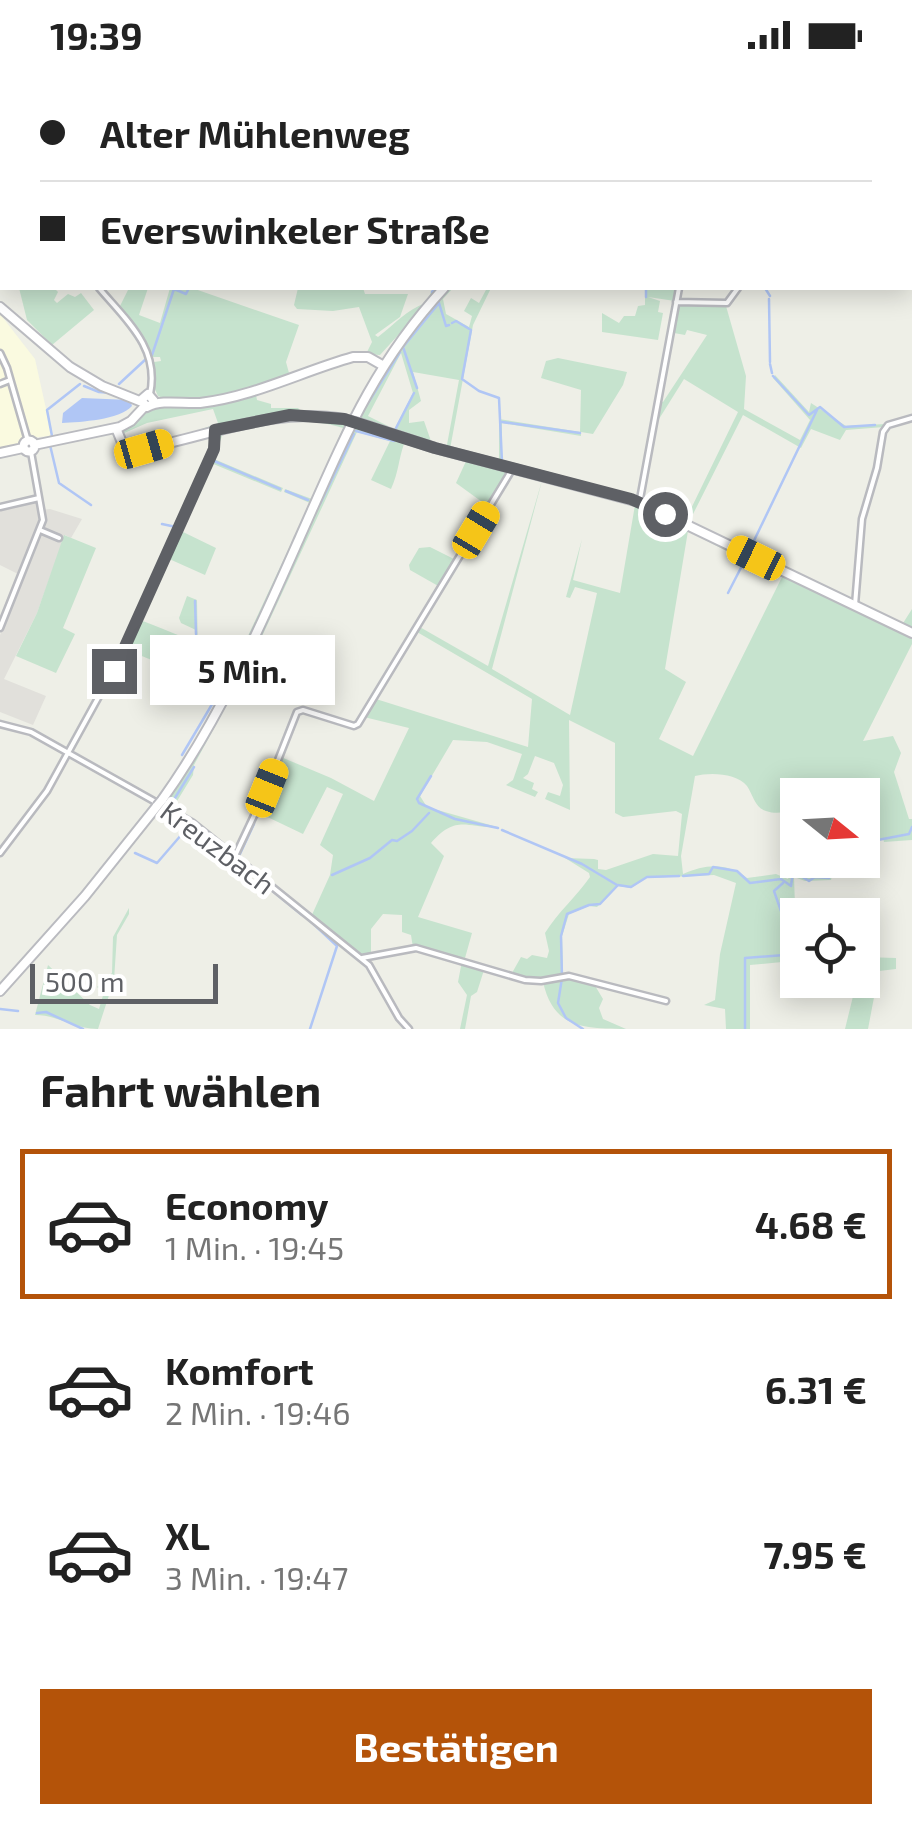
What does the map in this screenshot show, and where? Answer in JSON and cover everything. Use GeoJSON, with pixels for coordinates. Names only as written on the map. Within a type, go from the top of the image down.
{"type":"FeatureCollection","features":[{"type":"Feature","properties":{"kind":"main road"},"geometry":{"type":"LineString","coordinates":[[0,991],[85,896],[160,803],[222,703],[350,424],[382,365],[411,324],[442,290]]}},
{"type":"Feature","properties":{"kind":"main road"},"geometry":{"type":"LineString","coordinates":[[0,307],[70,367],[102,386],[147,400],[186,404],[220,400],[353,357],[368,358],[382,365]]}},
{"type":"Feature","properties":{"kind":"main road"},"geometry":{"type":"LineString","coordinates":[[0,453],[116,428],[131,421],[147,400]]}},
{"type":"Feature","properties":{"kind":"main road"},"geometry":{"type":"LineString","coordinates":[[116,428],[121,443],[136,450],[290,415],[344,419],[639,502],[912,634]]}},
{"type":"Feature","properties":{"kind":"street"},"geometry":{"type":"LineString","coordinates":[[101,290],[144,341],[152,371],[147,400]]}},
{"type":"Feature","properties":{"kind":"street"},"geometry":{"type":"LineString","coordinates":[[639,502],[678,290]]}},
{"type":"Feature","properties":{"kind":"street"},"geometry":{"type":"LineString","coordinates":[[676,302],[726,304],[736,290]]}},
{"type":"Feature","properties":{"kind":"street"},"geometry":{"type":"LineString","coordinates":[[0,354],[41,498],[40,530],[0,628]]}},
{"type":"Feature","properties":{"kind":"street"},"geometry":{"type":"LineString","coordinates":[[0,384],[10,380]]}},
{"type":"Feature","properties":{"kind":"street"},"geometry":{"type":"LineString","coordinates":[[855,606],[862,519],[883,432],[888,424],[912,418]]}},
{"type":"Feature","properties":{"kind":"street"},"geometry":{"type":"LineString","coordinates":[[0,853],[44,795],[140,616],[214,449],[215,430]]}},
{"type":"Feature","properties":{"kind":"street"},"geometry":{"type":"LineString","coordinates":[[234,856],[297,712],[303,710],[358,724],[514,468]]}},
{"type":"Feature","properties":{"kind":"street"},"geometry":{"type":"LineString","coordinates":[[0,507],[41,498]]}},
{"type":"Feature","properties":{"kind":"street"},"geometry":{"type":"LineString","coordinates":[[40,530],[59,538]]}},
{"type":"Feature","properties":{"kind":"street","name":"Kreuzbach"},"geometry":{"type":"LineString","coordinates":[[0,724],[30,732],[194,823],[357,956],[370,962],[416,948],[525,980],[562,976],[666,1001]]}},
{"type":"Feature","properties":{"kind":"street"},"geometry":{"type":"LineString","coordinates":[[370,962],[408,1029]]}},
{"type":"Feature","properties":{"kind":"shaded area"},"geometry":{"type":"Polygon","coordinates":[[[20,290],[56,290],[57,303],[68,294],[75,297],[81,293],[94,310],[52,345],[27,320],[20,290]]]}},
{"type":"Feature","properties":{"kind":"shaded area"},"geometry":{"type":"Polygon","coordinates":[[[128,290],[147,290],[139,315],[160,323],[169,290],[198,290],[299,325],[286,362],[289,373],[362,352],[290,376],[287,373],[226,396],[165,399],[158,396],[154,387],[154,362],[161,361],[160,357],[153,357],[135,325],[119,308],[128,290]]]}},
{"type":"Feature","properties":{"kind":"shaded area"},"geometry":{"type":"Polygon","coordinates":[[[298,290],[408,294],[400,317],[375,335],[378,337],[426,303],[432,290],[439,290],[380,355],[366,354],[372,342],[359,307],[333,311],[297,309],[294,305],[298,290]]]}},
{"type":"Feature","properties":{"kind":"shaded area"},"geometry":{"type":"Polygon","coordinates":[[[446,290],[451,290],[443,299],[446,314],[469,327],[472,316],[464,311],[471,298],[479,303],[486,290],[490,290],[473,325],[450,449],[446,450],[459,380],[413,372],[421,401],[409,410],[409,423],[424,421],[432,444],[393,432],[413,393],[401,353],[368,416],[388,426],[389,431],[357,419],[412,329],[446,290]]]}},
{"type":"Feature","properties":{"kind":"shaded area"},"geometry":{"type":"Polygon","coordinates":[[[645,290],[678,290],[675,301],[648,297],[660,301],[658,312],[663,313],[658,340],[602,332],[602,313],[619,323],[624,316],[635,316],[638,306],[645,305],[645,290]]]}},
{"type":"Feature","properties":{"kind":"shaded area"},"geometry":{"type":"Polygon","coordinates":[[[677,304],[726,306],[746,376],[744,409],[800,440],[810,420],[773,378],[775,375],[809,412],[811,403],[846,426],[886,424],[846,430],[840,440],[811,429],[801,448],[743,415],[688,524],[685,521],[738,412],[684,379],[654,427],[659,401],[663,402],[707,335],[687,330],[685,335],[674,333],[677,304]]]}},
{"type":"Feature","properties":{"kind":"shaded area"},"geometry":{"type":"Polygon","coordinates":[[[0,314],[35,359],[52,436],[24,438],[20,445],[0,449],[0,314]]]}},
{"type":"Feature","properties":{"kind":"shaded area"},"geometry":{"type":"Polygon","coordinates":[[[558,358],[627,372],[593,434],[581,432],[581,436],[502,423],[502,463],[499,462],[499,419],[580,432],[581,390],[541,378],[546,361],[558,358]]]}},
{"type":"Feature","properties":{"kind":"shaded area"},"geometry":{"type":"Polygon","coordinates":[[[273,387],[256,395],[257,400],[271,404],[271,408],[298,408],[302,412],[224,425],[138,448],[125,443],[121,431],[155,404],[223,404],[273,387]],[[213,409],[147,423],[122,434],[133,445],[150,444],[218,423],[213,409]]]}},
{"type":"Feature","properties":{"kind":"shaded area"},"geometry":{"type":"Polygon","coordinates":[[[289,418],[347,423],[219,704],[187,691],[191,676],[127,650],[140,620],[196,642],[196,630],[179,618],[187,596],[197,600],[198,662],[191,688],[218,700],[310,503],[284,492],[285,489],[312,499],[343,428],[298,421],[263,424],[289,418]]]}},
{"type":"Feature","properties":{"kind":"shaded area"},"geometry":{"type":"Polygon","coordinates":[[[352,425],[419,448],[404,444],[391,489],[371,480],[390,441],[357,432],[250,662],[194,765],[193,775],[174,806],[164,803],[194,758],[352,425]]]}},
{"type":"Feature","properties":{"kind":"shaded area"},"geometry":{"type":"Polygon","coordinates":[[[223,433],[214,459],[283,488],[281,492],[211,463],[181,531],[216,548],[205,575],[167,558],[219,434],[223,433]]]}},
{"type":"Feature","properties":{"kind":"shaded area"},"geometry":{"type":"Polygon","coordinates":[[[467,459],[510,470],[489,507],[456,483],[467,459]]]}},
{"type":"Feature","properties":{"kind":"shaded area"},"geometry":{"type":"Polygon","coordinates":[[[543,477],[492,669],[570,715],[597,593],[575,587],[570,598],[566,597],[582,539],[573,580],[620,593],[635,505],[639,503],[898,631],[912,609],[912,644],[863,741],[893,736],[901,753],[894,772],[912,819],[912,840],[880,839],[880,778],[780,778],[780,813],[774,813],[759,807],[747,786],[737,778],[695,776],[681,856],[683,874],[716,866],[747,878],[776,874],[780,878],[794,878],[795,898],[780,898],[780,962],[750,965],[750,1029],[726,1029],[725,1009],[704,1005],[715,1000],[720,954],[736,883],[714,875],[646,878],[631,888],[618,886],[597,907],[569,914],[562,936],[563,975],[539,980],[484,970],[477,992],[471,996],[465,1029],[460,1029],[467,995],[458,982],[462,961],[512,973],[521,957],[547,958],[545,933],[590,877],[565,858],[598,860],[598,869],[606,870],[653,854],[678,856],[682,814],[676,811],[623,817],[615,813],[615,743],[569,720],[570,810],[545,799],[548,792],[560,796],[563,785],[554,763],[535,756],[523,778],[534,783],[532,789],[538,792],[535,797],[506,785],[513,780],[522,754],[487,742],[453,740],[420,796],[427,807],[497,827],[456,825],[431,843],[444,856],[418,917],[472,933],[465,958],[413,948],[411,935],[402,932],[402,915],[383,914],[371,929],[371,958],[358,955],[311,917],[330,875],[333,855],[320,845],[343,794],[327,787],[303,834],[257,812],[281,757],[374,801],[409,728],[364,717],[418,626],[488,666],[543,477]],[[688,531],[665,669],[686,682],[659,739],[693,756],[783,575],[748,560],[740,569],[742,559],[688,531]],[[417,632],[376,699],[528,747],[532,699],[417,632]]]}},
{"type":"Feature","properties":{"kind":"shaded area"},"geometry":{"type":"Polygon","coordinates":[[[39,500],[41,510],[82,519],[71,538],[65,535],[37,613],[4,679],[46,696],[33,725],[0,712],[0,635],[24,577],[0,565],[0,510],[39,500]]]}},
{"type":"Feature","properties":{"kind":"shaded area"},"geometry":{"type":"Polygon","coordinates":[[[64,535],[96,548],[63,628],[75,634],[56,673],[16,656],[37,613],[64,535]]]}},
{"type":"Feature","properties":{"kind":"shaded area"},"geometry":{"type":"Polygon","coordinates":[[[430,547],[456,560],[440,587],[410,570],[419,548],[430,547]]]}},
{"type":"Feature","properties":{"kind":"shaded area"},"geometry":{"type":"Polygon","coordinates":[[[797,878],[831,878],[831,880],[797,878]]]}},
{"type":"Feature","properties":{"kind":"shaded area"},"geometry":{"type":"Polygon","coordinates":[[[129,908],[117,935],[114,980],[98,1029],[35,1015],[48,965],[99,1009],[104,992],[97,987],[112,973],[113,937],[129,908]]]}},
{"type":"Feature","properties":{"kind":"shaded area"},"geometry":{"type":"Polygon","coordinates":[[[880,958],[896,958],[896,969],[880,971],[880,958]]]}},
{"type":"Feature","properties":{"kind":"shaded area"},"geometry":{"type":"Polygon","coordinates":[[[569,977],[594,984],[603,999],[599,1008],[603,1019],[626,1029],[584,1026],[563,1017],[548,997],[543,982],[569,977]]]}},
{"type":"Feature","properties":{"kind":"shaded area"},"geometry":{"type":"Polygon","coordinates":[[[853,998],[874,998],[868,1029],[845,1029],[853,998]]]}},
{"type":"Feature","properties":{"kind":"water"},"geometry":{"type":"Polygon","coordinates":[[[82,398],[130,400],[132,406],[109,417],[62,423],[63,413],[82,398]]]}},
{"type":"Feature","properties":{"kind":"waterway"},"geometry":{"type":"LineString","coordinates":[[152,355],[174,290]]}},
{"type":"Feature","properties":{"kind":"waterway"},"geometry":{"type":"LineString","coordinates":[[176,290],[186,294],[188,290]]}},
{"type":"Feature","properties":{"kind":"waterway"},"geometry":{"type":"LineString","coordinates":[[646,290],[646,297]]}},
{"type":"Feature","properties":{"kind":"waterway"},"geometry":{"type":"LineString","coordinates":[[766,290],[770,296]]}},
{"type":"Feature","properties":{"kind":"waterway"},"geometry":{"type":"LineString","coordinates":[[769,299],[770,362]]}},
{"type":"Feature","properties":{"kind":"waterway"},"geometry":{"type":"LineString","coordinates":[[439,303],[446,326],[449,325]]}},
{"type":"Feature","properties":{"kind":"waterway"},"geometry":{"type":"LineString","coordinates":[[417,388],[403,347],[439,303]]}},
{"type":"Feature","properties":{"kind":"waterway"},"geometry":{"type":"LineString","coordinates":[[452,323],[456,321],[471,330],[462,379],[499,398],[502,462]]}},
{"type":"Feature","properties":{"kind":"waterway"},"geometry":{"type":"LineString","coordinates":[[361,414],[400,352]]}},
{"type":"Feature","properties":{"kind":"waterway"},"geometry":{"type":"LineString","coordinates":[[119,384],[146,359]]}},
{"type":"Feature","properties":{"kind":"waterway"},"geometry":{"type":"LineString","coordinates":[[770,364],[772,373]]}},
{"type":"Feature","properties":{"kind":"waterway"},"geometry":{"type":"LineString","coordinates":[[773,376],[809,415],[820,407],[844,427],[875,425]]}},
{"type":"Feature","properties":{"kind":"waterway"},"geometry":{"type":"LineString","coordinates":[[48,438],[52,436],[47,410],[80,384]]}},
{"type":"Feature","properties":{"kind":"waterway"},"geometry":{"type":"LineString","coordinates":[[84,386],[113,393]]}},
{"type":"Feature","properties":{"kind":"waterway"},"geometry":{"type":"LineString","coordinates":[[395,430],[414,393]]}},
{"type":"Feature","properties":{"kind":"waterway"},"geometry":{"type":"LineString","coordinates":[[749,551],[817,410]]}},
{"type":"Feature","properties":{"kind":"waterway"},"geometry":{"type":"LineString","coordinates":[[502,422],[580,433]]}},
{"type":"Feature","properties":{"kind":"waterway"},"geometry":{"type":"LineString","coordinates":[[356,431],[394,441]]}},
{"type":"Feature","properties":{"kind":"waterway"},"geometry":{"type":"LineString","coordinates":[[320,504],[354,434]]}},
{"type":"Feature","properties":{"kind":"waterway"},"geometry":{"type":"LineString","coordinates":[[50,445],[59,483],[91,505]]}},
{"type":"Feature","properties":{"kind":"waterway"},"geometry":{"type":"LineString","coordinates":[[214,461],[280,489]]}},
{"type":"Feature","properties":{"kind":"waterway"},"geometry":{"type":"LineString","coordinates":[[286,491],[308,500]]}},
{"type":"Feature","properties":{"kind":"waterway"},"geometry":{"type":"LineString","coordinates":[[459,561],[499,495]]}},
{"type":"Feature","properties":{"kind":"waterway"},"geometry":{"type":"LineString","coordinates":[[162,524],[176,527]]}},
{"type":"Feature","properties":{"kind":"waterway"},"geometry":{"type":"LineString","coordinates":[[728,593],[747,556]]}},
{"type":"Feature","properties":{"kind":"waterway"},"geometry":{"type":"LineString","coordinates":[[421,623],[457,565]]}},
{"type":"Feature","properties":{"kind":"waterway"},"geometry":{"type":"LineString","coordinates":[[195,601],[196,634]]}},
{"type":"Feature","properties":{"kind":"waterway"},"geometry":{"type":"LineString","coordinates":[[190,689],[197,661],[196,638]]}},
{"type":"Feature","properties":{"kind":"waterway"},"geometry":{"type":"LineString","coordinates":[[182,755],[214,701],[194,692]]}},
{"type":"Feature","properties":{"kind":"waterway"},"geometry":{"type":"LineString","coordinates":[[289,739],[299,714]]}},
{"type":"Feature","properties":{"kind":"waterway"},"geometry":{"type":"LineString","coordinates":[[68,748],[87,715]]}},
{"type":"Feature","properties":{"kind":"waterway"},"geometry":{"type":"LineString","coordinates":[[255,820],[288,742]]}},
{"type":"Feature","properties":{"kind":"waterway"},"geometry":{"type":"LineString","coordinates":[[170,806],[194,767]]}},
{"type":"Feature","properties":{"kind":"waterway"},"geometry":{"type":"LineString","coordinates":[[431,776],[417,799],[419,803],[455,819],[498,828]]}},
{"type":"Feature","properties":{"kind":"waterway"},"geometry":{"type":"LineString","coordinates":[[168,811],[190,824],[186,828]]}},
{"type":"Feature","properties":{"kind":"waterway"},"geometry":{"type":"LineString","coordinates":[[332,875],[370,858],[392,840],[397,841],[429,813]]}},
{"type":"Feature","properties":{"kind":"waterway"},"geometry":{"type":"LineString","coordinates":[[239,856],[254,824]]}},
{"type":"Feature","properties":{"kind":"waterway"},"geometry":{"type":"LineString","coordinates":[[194,827],[302,915]]}},
{"type":"Feature","properties":{"kind":"waterway","name":"Kreuzbach"},"geometry":{"type":"LineString","coordinates":[[880,840],[909,834],[912,827]]}},
{"type":"Feature","properties":{"kind":"waterway"},"geometry":{"type":"LineString","coordinates":[[502,830],[582,864],[617,885]]}},
{"type":"Feature","properties":{"kind":"waterway"},"geometry":{"type":"LineString","coordinates":[[135,853],[157,863],[182,834]]}},
{"type":"Feature","properties":{"kind":"waterway","name":"Kreuzbach"},"geometry":{"type":"LineString","coordinates":[[683,876],[709,874],[713,867],[737,871],[750,883],[781,879],[791,886],[792,878]]}},
{"type":"Feature","properties":{"kind":"waterway","name":"Kreuzbach"},"geometry":{"type":"LineString","coordinates":[[583,1029],[566,1018],[558,1003],[561,936],[567,914],[600,904],[618,885],[631,887],[647,877],[679,876]]}},
{"type":"Feature","properties":{"kind":"waterway","name":"Kreuzbach"},"geometry":{"type":"LineString","coordinates":[[804,878],[814,878]]}},
{"type":"Feature","properties":{"kind":"waterway"},"geometry":{"type":"LineString","coordinates":[[780,908],[774,891],[783,883]]}},
{"type":"Feature","properties":{"kind":"waterway"},"geometry":{"type":"LineString","coordinates":[[306,917],[337,946],[310,1029]]}},
{"type":"Feature","properties":{"kind":"waterway"},"geometry":{"type":"LineString","coordinates":[[745,1029],[745,958],[780,955]]}},
{"type":"Feature","properties":{"kind":"waterway"},"geometry":{"type":"LineString","coordinates":[[0,1009],[18,1011]]}},
{"type":"Feature","properties":{"kind":"waterway"},"geometry":{"type":"LineString","coordinates":[[37,1013],[46,1012],[83,1029]]}},
{"type":"Feature","properties":{"kind":"route"},"geometry":{"type":"LineString","coordinates":[[114,671],[214,449],[215,430],[290,415],[344,419],[435,448],[631,499],[665,514]]}}]}
